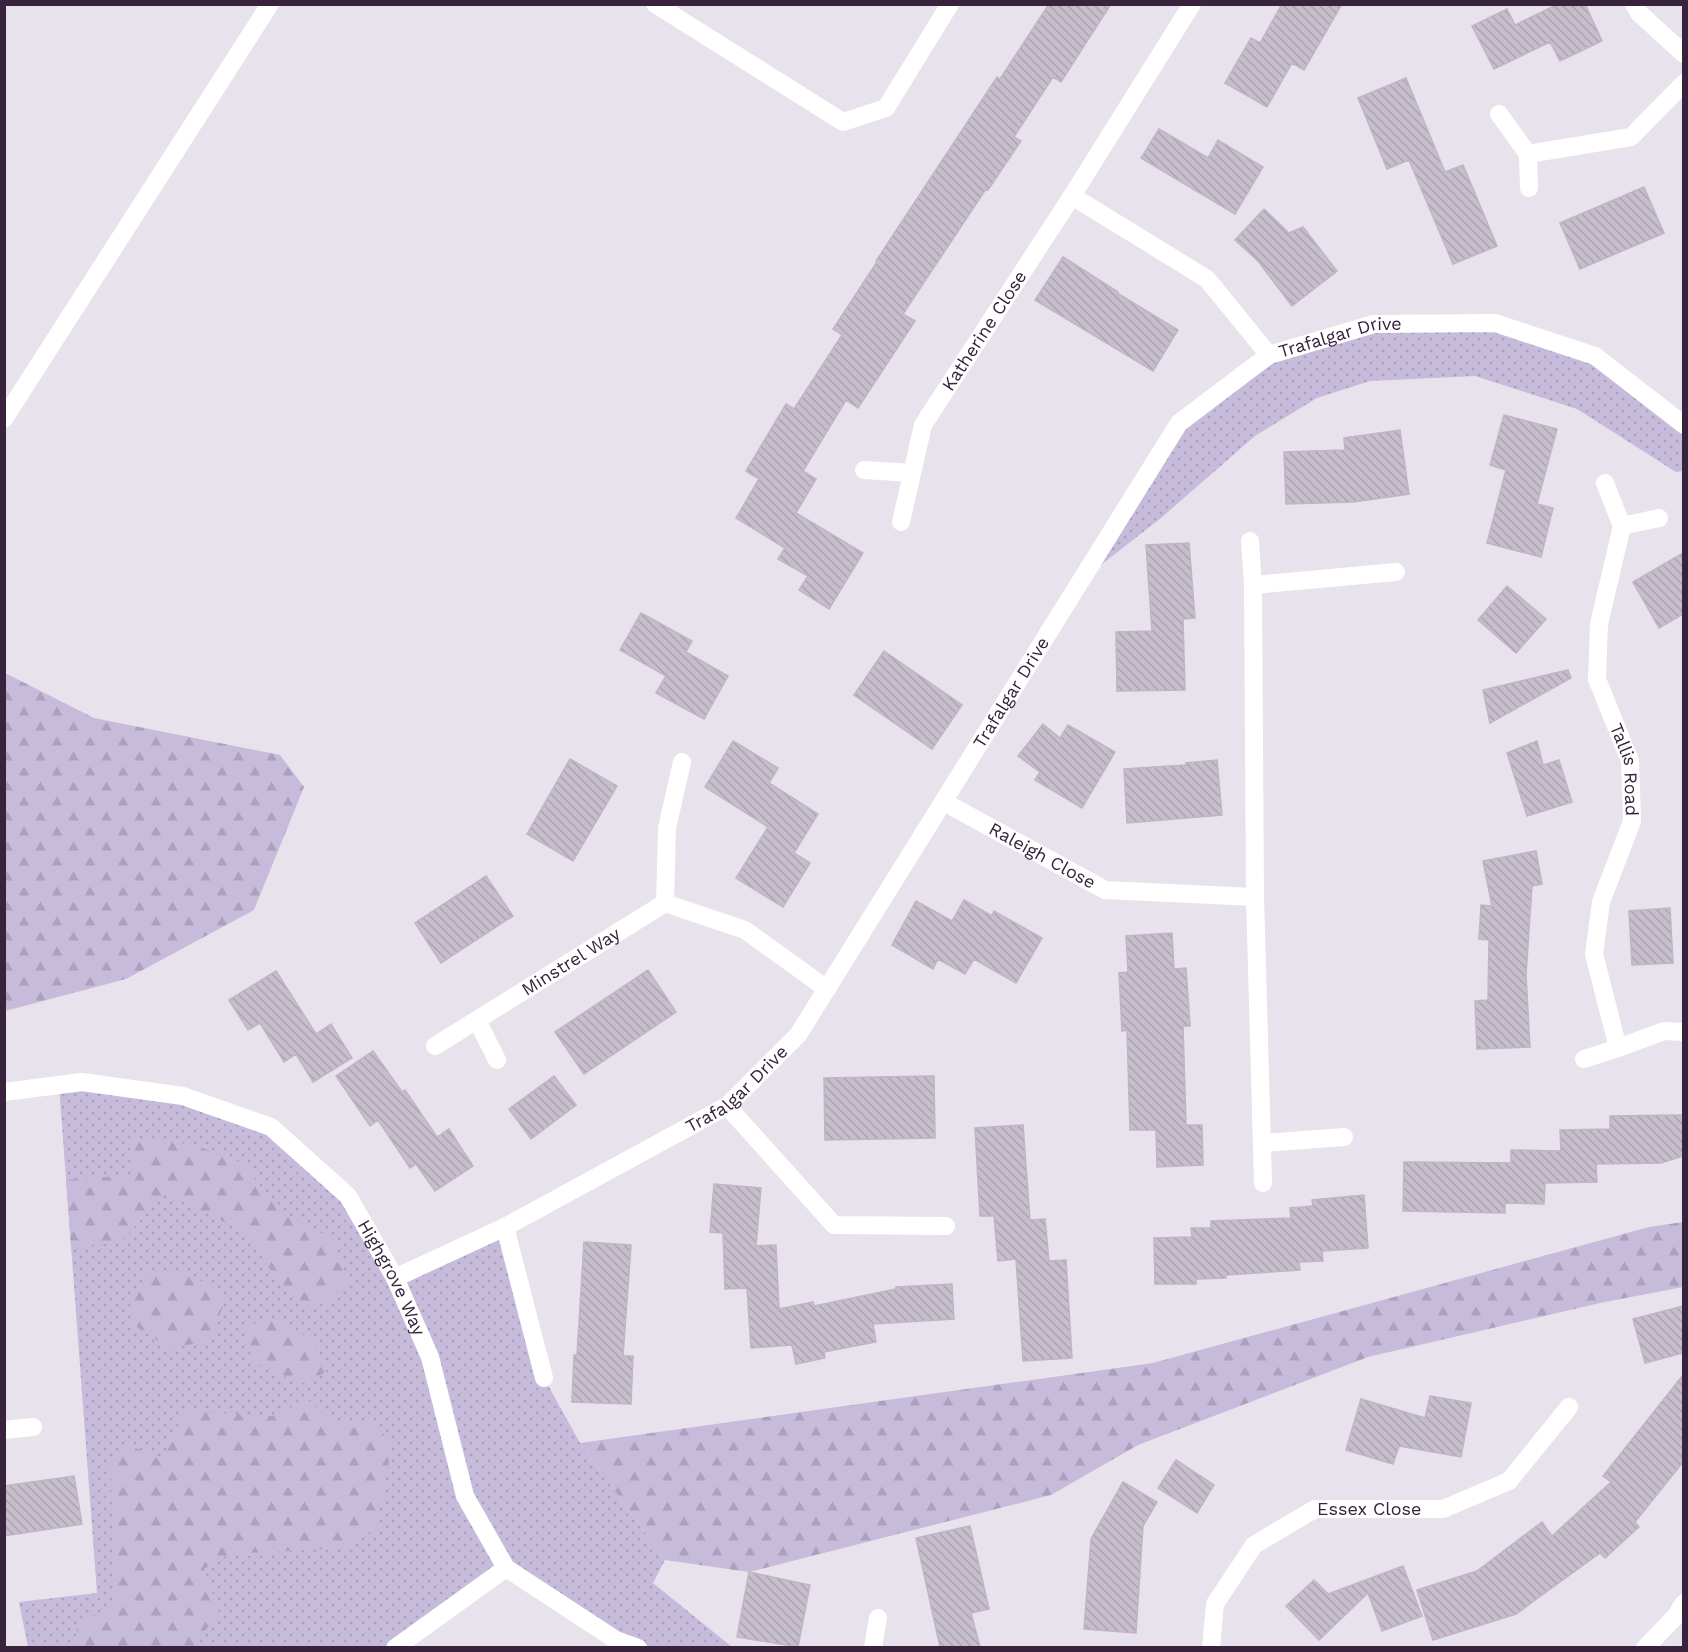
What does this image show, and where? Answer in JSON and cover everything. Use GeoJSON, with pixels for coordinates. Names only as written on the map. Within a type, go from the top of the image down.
{"type":"FeatureCollection","features":[{"type":"Feature","properties":{"kind":"street"},"geometry":{"type":"LineString","coordinates":[[4,419],[270,4]]}},
{"type":"Feature","properties":{"kind":"street"},"geometry":{"type":"LineString","coordinates":[[655,4],[843,122],[886,108],[950,4]]}},
{"type":"Feature","properties":{"kind":"street","name":"Katherine Close"},"geometry":{"type":"LineString","coordinates":[[901,522],[923,425],[1072,196],[1192,4]]}},
{"type":"Feature","properties":{"kind":"street"},"geometry":{"type":"LineString","coordinates":[[1641,7],[1683,54]]}},
{"type":"Feature","properties":{"kind":"street"},"geometry":{"type":"LineString","coordinates":[[1528,154],[1631,137],[1683,83]]}},
{"type":"Feature","properties":{"kind":"street"},"geometry":{"type":"LineString","coordinates":[[1500,114],[1528,154],[1529,188]]}},
{"type":"Feature","properties":{"kind":"street"},"geometry":{"type":"LineString","coordinates":[[1072,196],[1207,279],[1269,355]]}},
{"type":"Feature","properties":{"kind":"street","name":"Trafalgar Drive"},"geometry":{"type":"LineString","coordinates":[[395,1278],[505,1227],[727,1106],[798,1035],[1179,423],[1269,355],[1374,324],[1495,323],[1595,356],[1683,424]]}},
{"type":"Feature","properties":{"kind":"street"},"geometry":{"type":"LineString","coordinates":[[864,470],[912,473]]}},
{"type":"Feature","properties":{"kind":"street"},"geometry":{"type":"LineString","coordinates":[[1605,483],[1622,526],[1659,518]]}},
{"type":"Feature","properties":{"kind":"street","name":"Tallis Road"},"geometry":{"type":"LineString","coordinates":[[1618,1048],[1594,954],[1601,902],[1632,820],[1630,761],[1597,679],[1599,624],[1622,526]]}},
{"type":"Feature","properties":{"kind":"street"},"geometry":{"type":"LineString","coordinates":[[1250,541],[1253,585],[1255,897],[1263,1183]]}},
{"type":"Feature","properties":{"kind":"street"},"geometry":{"type":"LineString","coordinates":[[1253,585],[1396,572]]}},
{"type":"Feature","properties":{"kind":"street"},"geometry":{"type":"LineString","coordinates":[[682,762],[667,828],[666,903],[746,930],[827,989]]}},
{"type":"Feature","properties":{"kind":"street","name":"Raleigh Close"},"geometry":{"type":"LineString","coordinates":[[944,802],[1105,890],[1255,897]]}},
{"type":"Feature","properties":{"kind":"street","name":"Minstrel Way"},"geometry":{"type":"LineString","coordinates":[[435,1046],[666,903]]}},
{"type":"Feature","properties":{"kind":"street"},"geometry":{"type":"LineString","coordinates":[[477,1020],[497,1060]]}},
{"type":"Feature","properties":{"kind":"street"},"geometry":{"type":"LineString","coordinates":[[1584,1059],[1664,1031],[1683,1032]]}},
{"type":"Feature","properties":{"kind":"street","name":"Highgrove Way"},"geometry":{"type":"LineString","coordinates":[[4,1092],[82,1082],[183,1096],[272,1128],[348,1196],[395,1278],[430,1357],[465,1496],[506,1568],[616,1640],[638,1647]]}},
{"type":"Feature","properties":{"kind":"street"},"geometry":{"type":"LineString","coordinates":[[727,1106],[834,1225],[946,1226]]}},
{"type":"Feature","properties":{"kind":"street"},"geometry":{"type":"LineString","coordinates":[[1262,1143],[1344,1137]]}},
{"type":"Feature","properties":{"kind":"street"},"geometry":{"type":"LineString","coordinates":[[505,1227],[544,1378]]}},
{"type":"Feature","properties":{"kind":"street","name":"Essex Close"},"geometry":{"type":"LineString","coordinates":[[1211,1647],[1215,1604],[1254,1545],[1315,1509],[1443,1509],[1509,1481],[1569,1407]]}},
{"type":"Feature","properties":{"kind":"street"},"geometry":{"type":"LineString","coordinates":[[4,1430],[33,1427]]}},
{"type":"Feature","properties":{"kind":"street"},"geometry":{"type":"LineString","coordinates":[[395,1647],[506,1568]]}},
{"type":"Feature","properties":{"kind":"street"},"geometry":{"type":"LineString","coordinates":[[1646,1647],[1681,1614]]}},
{"type":"Feature","properties":{"kind":"street"},"geometry":{"type":"LineString","coordinates":[[873,1647],[878,1618]]}},
{"type":"Feature","properties":{"kind":"green space"},"geometry":{"type":"Polygon","coordinates":[[[1495,323],[1595,356],[1683,425],[1683,471],[1676,472],[1577,409],[1475,376],[1370,381],[1317,398],[1255,436],[1161,518],[1083,579],[1179,423],[1269,355],[1374,324],[1495,323]]]}},
{"type":"Feature","properties":{"kind":"green space"},"geometry":{"type":"Polygon","coordinates":[[[5,673],[94,718],[280,755],[304,787],[254,910],[126,979],[5,1011],[5,673]]]}},
{"type":"Feature","properties":{"kind":"green space"},"geometry":{"type":"Polygon","coordinates":[[[59,1085],[183,1096],[271,1127],[348,1196],[395,1278],[505,1227],[544,1378],[580,1443],[665,1560],[653,1583],[732,1647],[638,1647],[506,1568],[395,1647],[28,1647],[19,1602],[97,1593],[59,1085]]]}},
{"type":"Feature","properties":{"kind":"green space"},"geometry":{"type":"Polygon","coordinates":[[[131,1139],[191,1144],[243,1163],[279,1211],[333,1239],[349,1285],[314,1309],[282,1288],[247,1233],[165,1193],[121,1242],[71,1247],[66,1180],[132,1175],[131,1139]]]}},
{"type":"Feature","properties":{"kind":"green space"},"geometry":{"type":"Polygon","coordinates":[[[1683,1222],[1683,1287],[1600,1303],[1368,1357],[1138,1445],[1051,1495],[749,1572],[665,1560],[580,1443],[1153,1363],[1649,1227],[1683,1222]]]}},
{"type":"Feature","properties":{"kind":"green space"},"geometry":{"type":"Polygon","coordinates":[[[149,1270],[186,1271],[226,1298],[210,1341],[169,1348],[134,1325],[129,1307],[149,1270]]]}},
{"type":"Feature","properties":{"kind":"green space"},"geometry":{"type":"Polygon","coordinates":[[[277,1320],[314,1341],[324,1373],[301,1384],[252,1361],[245,1325],[277,1320]]]}},
{"type":"Feature","properties":{"kind":"green space"},"geometry":{"type":"Polygon","coordinates":[[[308,1400],[334,1424],[374,1421],[392,1445],[376,1528],[346,1548],[229,1554],[204,1569],[219,1612],[193,1647],[74,1647],[78,1622],[116,1605],[110,1459],[131,1446],[161,1460],[186,1411],[272,1416],[308,1400]]]}},
{"type":"Feature","properties":{"kind":"building"},"geometry":{"type":"Polygon","coordinates":[[[1049,4],[1111,4],[1061,82],[1053,77],[1014,137],[1021,141],[988,190],[986,189],[903,314],[915,321],[858,408],[846,400],[803,471],[816,479],[796,513],[863,553],[829,609],[799,590],[808,576],[778,559],[785,548],[736,518],[759,479],[746,471],[786,404],[794,409],[842,335],[833,329],[997,77],[1000,79],[1049,4]]]}},
{"type":"Feature","properties":{"kind":"building"},"geometry":{"type":"Polygon","coordinates":[[[1282,4],[1342,4],[1304,70],[1292,63],[1267,107],[1225,83],[1251,38],[1260,43],[1282,4]]]}},
{"type":"Feature","properties":{"kind":"building"},"geometry":{"type":"Polygon","coordinates":[[[1558,4],[1585,4],[1602,41],[1560,61],[1550,42],[1494,69],[1472,26],[1507,9],[1515,25],[1558,4]]]}},
{"type":"Feature","properties":{"kind":"building"},"geometry":{"type":"Polygon","coordinates":[[[1406,78],[1445,172],[1463,165],[1497,246],[1453,264],[1409,160],[1387,169],[1358,98],[1406,78]]]}},
{"type":"Feature","properties":{"kind":"building"},"geometry":{"type":"Polygon","coordinates":[[[1159,129],[1208,158],[1218,140],[1263,167],[1235,214],[1141,158],[1159,129]]]}},
{"type":"Feature","properties":{"kind":"building"},"geometry":{"type":"Polygon","coordinates":[[[1644,187],[1664,233],[1580,269],[1560,223],[1644,187]]]}},
{"type":"Feature","properties":{"kind":"building"},"geometry":{"type":"Polygon","coordinates":[[[1264,209],[1289,233],[1303,227],[1337,271],[1292,306],[1258,261],[1235,240],[1264,209]]]}},
{"type":"Feature","properties":{"kind":"building"},"geometry":{"type":"Polygon","coordinates":[[[1063,257],[1178,330],[1153,371],[1035,300],[1063,257]]]}},
{"type":"Feature","properties":{"kind":"building"},"geometry":{"type":"Polygon","coordinates":[[[1504,415],[1557,429],[1537,504],[1553,508],[1541,557],[1487,543],[1506,470],[1490,465],[1504,415]]]}},
{"type":"Feature","properties":{"kind":"building"},"geometry":{"type":"Polygon","coordinates":[[[1400,430],[1409,494],[1353,502],[1286,504],[1284,452],[1345,450],[1344,438],[1400,430]]]}},
{"type":"Feature","properties":{"kind":"building"},"geometry":{"type":"Polygon","coordinates":[[[1189,543],[1195,618],[1183,619],[1185,690],[1117,691],[1116,632],[1152,631],[1146,545],[1189,543]]]}},
{"type":"Feature","properties":{"kind":"building"},"geometry":{"type":"Polygon","coordinates":[[[1683,553],[1683,614],[1659,628],[1633,582],[1683,553]]]}},
{"type":"Feature","properties":{"kind":"building"},"geometry":{"type":"Polygon","coordinates":[[[1507,586],[1546,619],[1516,653],[1478,620],[1507,586]]]}},
{"type":"Feature","properties":{"kind":"building"},"geometry":{"type":"Polygon","coordinates":[[[641,613],[692,641],[686,652],[728,676],[704,719],[656,693],[666,676],[620,650],[641,613]]]}},
{"type":"Feature","properties":{"kind":"building"},"geometry":{"type":"Polygon","coordinates":[[[884,651],[962,705],[932,749],[854,695],[884,651]]]}},
{"type":"Feature","properties":{"kind":"building"},"geometry":{"type":"Polygon","coordinates":[[[1568,670],[1571,678],[1490,723],[1483,690],[1568,670]]]}},
{"type":"Feature","properties":{"kind":"building"},"geometry":{"type":"Polygon","coordinates":[[[1043,724],[1060,738],[1068,725],[1115,752],[1082,808],[1035,780],[1040,772],[1018,756],[1043,724]]]}},
{"type":"Feature","properties":{"kind":"building"},"geometry":{"type":"Polygon","coordinates":[[[733,741],[778,768],[769,783],[818,814],[794,853],[810,863],[783,907],[736,878],[768,827],[705,787],[733,741]]]}},
{"type":"Feature","properties":{"kind":"building"},"geometry":{"type":"Polygon","coordinates":[[[1537,741],[1543,765],[1559,760],[1572,802],[1527,816],[1507,753],[1537,741]]]}},
{"type":"Feature","properties":{"kind":"building"},"geometry":{"type":"Polygon","coordinates":[[[570,759],[617,786],[573,861],[527,834],[570,759]]]}},
{"type":"Feature","properties":{"kind":"building"},"geometry":{"type":"Polygon","coordinates":[[[1217,760],[1222,815],[1127,823],[1124,769],[1186,765],[1186,763],[1217,760]]]}},
{"type":"Feature","properties":{"kind":"building"},"geometry":{"type":"Polygon","coordinates":[[[1536,851],[1542,884],[1532,886],[1526,975],[1530,1047],[1477,1049],[1475,1001],[1488,1000],[1489,940],[1479,939],[1481,905],[1492,906],[1483,861],[1536,851]]]}},
{"type":"Feature","properties":{"kind":"building"},"geometry":{"type":"Polygon","coordinates":[[[486,876],[513,916],[441,963],[415,923],[486,876]]]}},
{"type":"Feature","properties":{"kind":"building"},"geometry":{"type":"Polygon","coordinates":[[[964,900],[992,916],[994,911],[1042,938],[1016,983],[974,959],[965,974],[938,959],[933,969],[892,945],[916,901],[952,921],[964,900]]]}},
{"type":"Feature","properties":{"kind":"building"},"geometry":{"type":"Polygon","coordinates":[[[1670,908],[1673,963],[1632,965],[1629,911],[1670,908]]]}},
{"type":"Feature","properties":{"kind":"building"},"geometry":{"type":"Polygon","coordinates":[[[1172,933],[1174,969],[1186,968],[1190,1026],[1183,1026],[1186,1125],[1202,1125],[1203,1165],[1157,1167],[1156,1130],[1130,1130],[1127,1030],[1122,1031],[1119,973],[1128,972],[1126,936],[1172,933]]]}},
{"type":"Feature","properties":{"kind":"building"},"geometry":{"type":"Polygon","coordinates":[[[648,970],[676,1012],[584,1074],[555,1032],[648,970]]]}},
{"type":"Feature","properties":{"kind":"building"},"geometry":{"type":"Polygon","coordinates":[[[276,971],[316,1034],[331,1024],[352,1058],[313,1082],[296,1054],[284,1062],[260,1023],[248,1030],[229,1000],[276,971]]]}},
{"type":"Feature","properties":{"kind":"building"},"geometry":{"type":"Polygon","coordinates":[[[373,1051],[402,1092],[405,1090],[437,1137],[449,1129],[473,1166],[435,1191],[416,1164],[410,1168],[378,1120],[370,1126],[336,1076],[373,1051]]]}},
{"type":"Feature","properties":{"kind":"building"},"geometry":{"type":"Polygon","coordinates":[[[554,1076],[576,1105],[531,1139],[509,1109],[554,1076]]]}},
{"type":"Feature","properties":{"kind":"building"},"geometry":{"type":"Polygon","coordinates":[[[934,1076],[935,1138],[825,1140],[824,1078],[934,1076]]]}},
{"type":"Feature","properties":{"kind":"building"},"geometry":{"type":"Polygon","coordinates":[[[1683,1115],[1683,1156],[1661,1163],[1596,1164],[1597,1182],[1545,1183],[1544,1204],[1505,1203],[1505,1213],[1403,1211],[1404,1162],[1511,1163],[1511,1150],[1561,1151],[1560,1130],[1610,1129],[1610,1116],[1683,1115]]]}},
{"type":"Feature","properties":{"kind":"building"},"geometry":{"type":"Polygon","coordinates":[[[1023,1125],[1030,1220],[1045,1219],[1049,1261],[1066,1260],[1072,1358],[1023,1361],[1016,1259],[998,1261],[994,1216],[980,1216],[975,1128],[1023,1125]]]}},
{"type":"Feature","properties":{"kind":"building"},"geometry":{"type":"Polygon","coordinates":[[[714,1184],[761,1188],[756,1246],[776,1245],[779,1309],[813,1302],[814,1306],[896,1289],[896,1287],[952,1284],[954,1319],[873,1324],[876,1342],[824,1352],[825,1358],[796,1364],[792,1345],[751,1348],[747,1288],[725,1289],[723,1233],[710,1232],[714,1184]]]}},
{"type":"Feature","properties":{"kind":"building"},"geometry":{"type":"Polygon","coordinates":[[[1364,1195],[1368,1248],[1322,1251],[1323,1261],[1299,1262],[1300,1270],[1196,1279],[1196,1284],[1155,1284],[1154,1238],[1192,1237],[1191,1228],[1211,1228],[1211,1221],[1291,1218],[1290,1208],[1313,1206],[1312,1200],[1364,1195]]]}},
{"type":"Feature","properties":{"kind":"building"},"geometry":{"type":"Polygon","coordinates":[[[584,1242],[631,1245],[623,1356],[633,1356],[631,1404],[572,1402],[584,1242]]]}},
{"type":"Feature","properties":{"kind":"building"},"geometry":{"type":"Polygon","coordinates":[[[1683,1306],[1683,1353],[1645,1363],[1633,1319],[1683,1306]]]}},
{"type":"Feature","properties":{"kind":"building"},"geometry":{"type":"Polygon","coordinates":[[[1683,1375],[1683,1462],[1635,1522],[1639,1527],[1605,1558],[1600,1553],[1516,1614],[1433,1640],[1417,1590],[1477,1571],[1542,1522],[1552,1536],[1611,1482],[1603,1476],[1683,1375]]]}},
{"type":"Feature","properties":{"kind":"building"},"geometry":{"type":"Polygon","coordinates":[[[1430,1396],[1471,1403],[1461,1457],[1399,1446],[1393,1464],[1346,1450],[1361,1399],[1425,1418],[1430,1396]]]}},
{"type":"Feature","properties":{"kind":"building"},"geometry":{"type":"Polygon","coordinates":[[[1176,1460],[1214,1485],[1197,1513],[1158,1488],[1176,1460]]]}},
{"type":"Feature","properties":{"kind":"building"},"geometry":{"type":"Polygon","coordinates":[[[74,1476],[82,1524],[4,1536],[4,1486],[74,1476]]]}},
{"type":"Feature","properties":{"kind":"building"},"geometry":{"type":"Polygon","coordinates":[[[1123,1482],[1157,1502],[1143,1526],[1136,1633],[1084,1629],[1091,1539],[1123,1482]]]}},
{"type":"Feature","properties":{"kind":"building"},"geometry":{"type":"Polygon","coordinates":[[[970,1526],[989,1609],[971,1613],[980,1647],[940,1647],[916,1538],[970,1526]]]}},
{"type":"Feature","properties":{"kind":"building"},"geometry":{"type":"Polygon","coordinates":[[[1403,1566],[1422,1616],[1382,1631],[1368,1593],[1319,1640],[1286,1606],[1314,1580],[1328,1594],[1403,1566]]]}},
{"type":"Feature","properties":{"kind":"building"},"geometry":{"type":"Polygon","coordinates":[[[749,1572],[810,1585],[798,1647],[737,1637],[749,1572]]]}}]}
